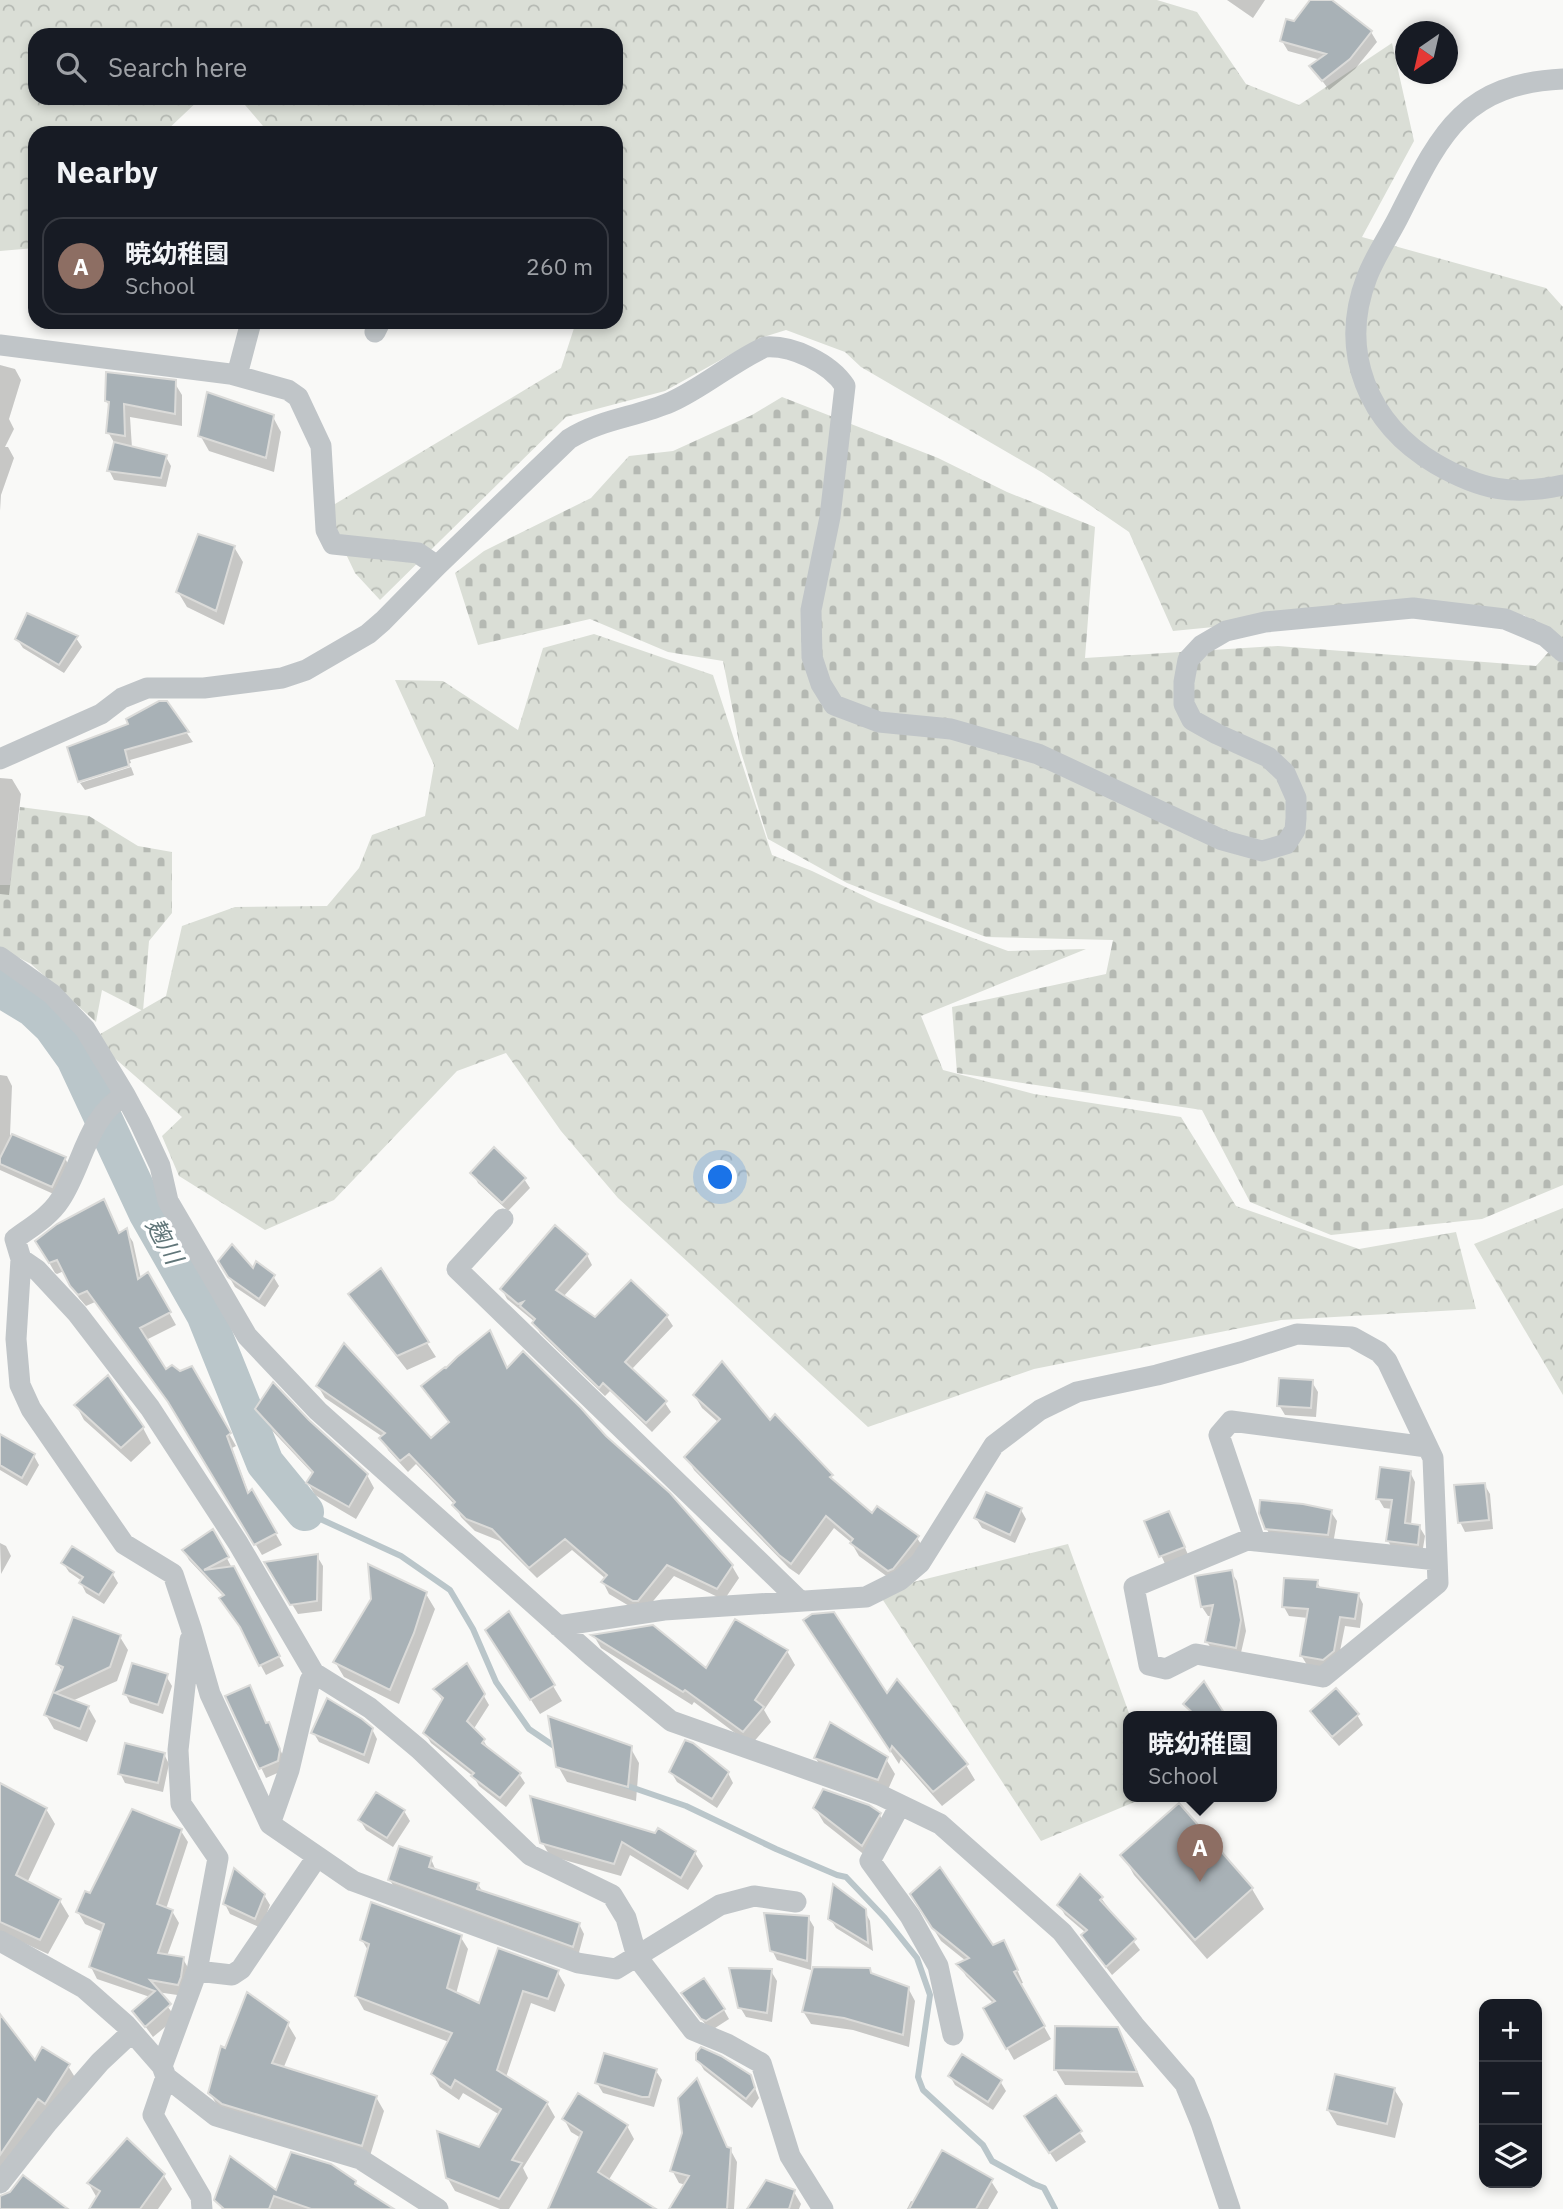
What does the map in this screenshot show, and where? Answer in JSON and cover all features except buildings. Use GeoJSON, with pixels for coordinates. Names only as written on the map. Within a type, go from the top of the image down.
{"type":"FeatureCollection","features":[{"type":"Feature","properties":{"kind":"street"},"geometry":{"type":"LineString","coordinates":[[1563,79],[1539,80],[1483,99],[1464,112],[1444,133],[1367,276],[1357,311],[1356,347],[1363,380],[1379,413],[1404,442],[1432,462],[1464,480],[1507,491],[1563,485]]}},
{"type":"Feature","properties":{"kind":"street"},"geometry":{"type":"LineString","coordinates":[[237,375],[249,329]]}},
{"type":"Feature","properties":{"kind":"street"},"geometry":{"type":"LineString","coordinates":[[0,345],[237,375],[288,390],[298,397],[321,446],[326,530],[333,544],[418,554],[437,566]]}},
{"type":"Feature","properties":{"kind":"street"},"geometry":{"type":"LineString","coordinates":[[0,758],[101,714],[122,698],[147,688],[204,688],[282,678],[306,670],[368,634],[569,439],[582,430],[671,402],[752,353],[765,347],[778,346],[799,352],[837,374],[845,386],[830,517],[811,610],[812,657],[821,684],[834,705],[879,722],[951,729],[1038,754],[1222,840],[1262,851],[1286,844],[1291,837],[1295,830],[1296,798],[1285,773],[1268,757],[1192,720],[1184,704],[1184,682],[1188,660],[1202,645],[1226,631],[1265,622],[1413,608],[1505,619],[1545,636],[1563,652]]}},
{"type":"Feature","properties":{"kind":"street"},"geometry":{"type":"LineString","coordinates":[[0,957],[52,995],[85,1029],[120,1098],[160,1167],[168,1201],[247,1336],[318,1411],[558,1626],[671,1721],[880,1795],[940,1824],[1062,1932],[1134,2025],[1185,2084],[1230,2209]]}},
{"type":"Feature","properties":{"kind":"street"},"geometry":{"type":"LineString","coordinates":[[12,1244],[51,1212],[62,1198],[94,1126],[120,1098]]}},
{"type":"Feature","properties":{"kind":"street"},"geometry":{"type":"LineString","coordinates":[[503,1219],[457,1269],[800,1601]]}},
{"type":"Feature","properties":{"kind":"street"},"geometry":{"type":"LineString","coordinates":[[12,1244],[20,1385],[31,1409],[124,1544],[173,1574],[209,1694],[270,1824],[353,1881],[578,1963],[616,1969],[720,1905],[754,1896],[796,1902]]}},
{"type":"Feature","properties":{"kind":"street"},"geometry":{"type":"LineString","coordinates":[[12,1244],[77,1313],[150,1408],[238,1543],[314,1673],[370,1708],[419,1749],[530,1855],[612,1895],[626,1918],[638,1957],[693,2030],[727,2044],[761,2063],[790,2155],[823,2209]]}},
{"type":"Feature","properties":{"kind":"street"},"geometry":{"type":"LineString","coordinates":[[558,1626],[664,1610],[866,1597],[900,1580],[920,1563],[994,1445],[1040,1410],[1077,1392],[1157,1375],[1297,1334],[1352,1337],[1379,1352],[1387,1361],[1433,1458],[1438,1583],[1323,1677],[1196,1654],[1166,1669],[1149,1665],[1134,1587],[1247,1540],[1437,1560]]}},
{"type":"Feature","properties":{"kind":"street"},"geometry":{"type":"LineString","coordinates":[[1255,1541],[1219,1435],[1231,1421],[1427,1447]]}},
{"type":"Feature","properties":{"kind":"street"},"geometry":{"type":"LineString","coordinates":[[191,1628],[178,1750],[180,1804],[218,1858],[197,1971],[164,2071],[153,2115],[201,2197],[202,2209]]}},
{"type":"Feature","properties":{"kind":"street"},"geometry":{"type":"LineString","coordinates":[[270,1824],[289,1770],[314,1673]]}},
{"type":"Feature","properties":{"kind":"street"},"geometry":{"type":"LineString","coordinates":[[900,1805],[870,1861],[910,1916],[939,1966],[953,2035]]}},
{"type":"Feature","properties":{"kind":"street"},"geometry":{"type":"LineString","coordinates":[[197,1971],[232,1975],[241,1969],[317,1857]]}},
{"type":"Feature","properties":{"kind":"street"},"geometry":{"type":"LineString","coordinates":[[0,1941],[84,1988],[132,2032],[164,2071],[216,2116],[360,2159],[438,2209]]}},
{"type":"Feature","properties":{"kind":"street"},"geometry":{"type":"LineString","coordinates":[[0,2183],[100,2062],[132,2032]]}},
{"type":"Feature","properties":{"kind":"green space"},"geometry":{"type":"Polygon","coordinates":[[[0,0],[1157,0],[1197,12],[1246,84],[1299,105],[1392,43],[1395,84],[1401,84],[1414,141],[1362,237],[1546,288],[1563,307],[1563,651],[1524,615],[1294,619],[1173,631],[1129,532],[1043,473],[861,367],[845,352],[786,330],[760,338],[665,391],[566,417],[380,600],[355,573],[325,510],[561,368],[574,329],[623,329],[623,126],[263,126],[245,105],[623,105],[623,28],[28,28],[28,105],[194,105],[171,126],[28,126],[28,249],[0,251],[0,0]]]}},
{"type":"Feature","properties":{"kind":"green space"},"geometry":{"type":"Polygon","coordinates":[[[782,397],[938,458],[1007,492],[1095,527],[1085,658],[1278,646],[1536,666],[1563,636],[1563,1185],[1482,1219],[1331,1235],[1250,1202],[1202,1110],[957,1073],[952,1007],[1106,974],[1113,940],[986,937],[847,883],[768,839],[741,752],[723,661],[668,652],[590,619],[478,645],[455,573],[484,551],[591,498],[629,456],[673,451],[752,415],[782,397]]]}},
{"type":"Feature","properties":{"kind":"green space"},"geometry":{"type":"Polygon","coordinates":[[[594,634],[713,675],[772,855],[879,903],[1008,951],[1086,949],[921,1016],[943,1070],[1034,1094],[1181,1117],[1236,1206],[1359,1249],[1456,1232],[1476,1309],[1281,1320],[1034,1369],[868,1427],[618,1198],[561,1131],[506,1053],[457,1071],[334,1200],[265,1230],[179,1176],[162,1136],[182,1117],[111,1055],[95,1037],[166,996],[182,926],[235,907],[327,906],[359,868],[372,835],[425,816],[434,765],[395,680],[443,681],[518,730],[543,648],[594,634]]]}},
{"type":"Feature","properties":{"kind":"green space"},"geometry":{"type":"Polygon","coordinates":[[[20,807],[89,816],[138,846],[172,852],[172,913],[149,941],[143,1011],[102,990],[96,1022],[31,964],[0,948],[0,885],[10,885],[20,807]]]}},
{"type":"Feature","properties":{"kind":"green space"},"geometry":{"type":"Polygon","coordinates":[[[1563,1208],[1563,1395],[1474,1244],[1563,1208]]]}},
{"type":"Feature","properties":{"kind":"green space"},"geometry":{"type":"Polygon","coordinates":[[[1068,1544],[1128,1711],[1123,1711],[1123,1802],[1135,1802],[1041,1841],[877,1591],[1068,1544]]]}},
{"type":"Feature","properties":{"kind":"waterway","name":"麹川"},"geometry":{"type":"LineString","coordinates":[[0,988],[33,1008],[52,1026],[75,1058],[147,1212],[205,1314],[265,1463],[305,1512]]}},
{"type":"Feature","properties":{"kind":"waterway"},"geometry":{"type":"LineString","coordinates":[[305,1512],[401,1556],[450,1590],[473,1629],[496,1682],[529,1729],[557,1748]]}},
{"type":"Feature","properties":{"kind":"waterway"},"geometry":{"type":"LineString","coordinates":[[622,1784],[686,1806],[776,1849],[846,1877],[885,1918],[917,1958],[930,1995],[918,2077],[923,2090],[983,2145],[992,2161],[1044,2188],[1055,2209]]}},
{"type":"Feature","properties":{"kind":"place","name":"暁幼稚園"},"geometry":{"type":"Point","coordinates":[1200,1882]}}]}
